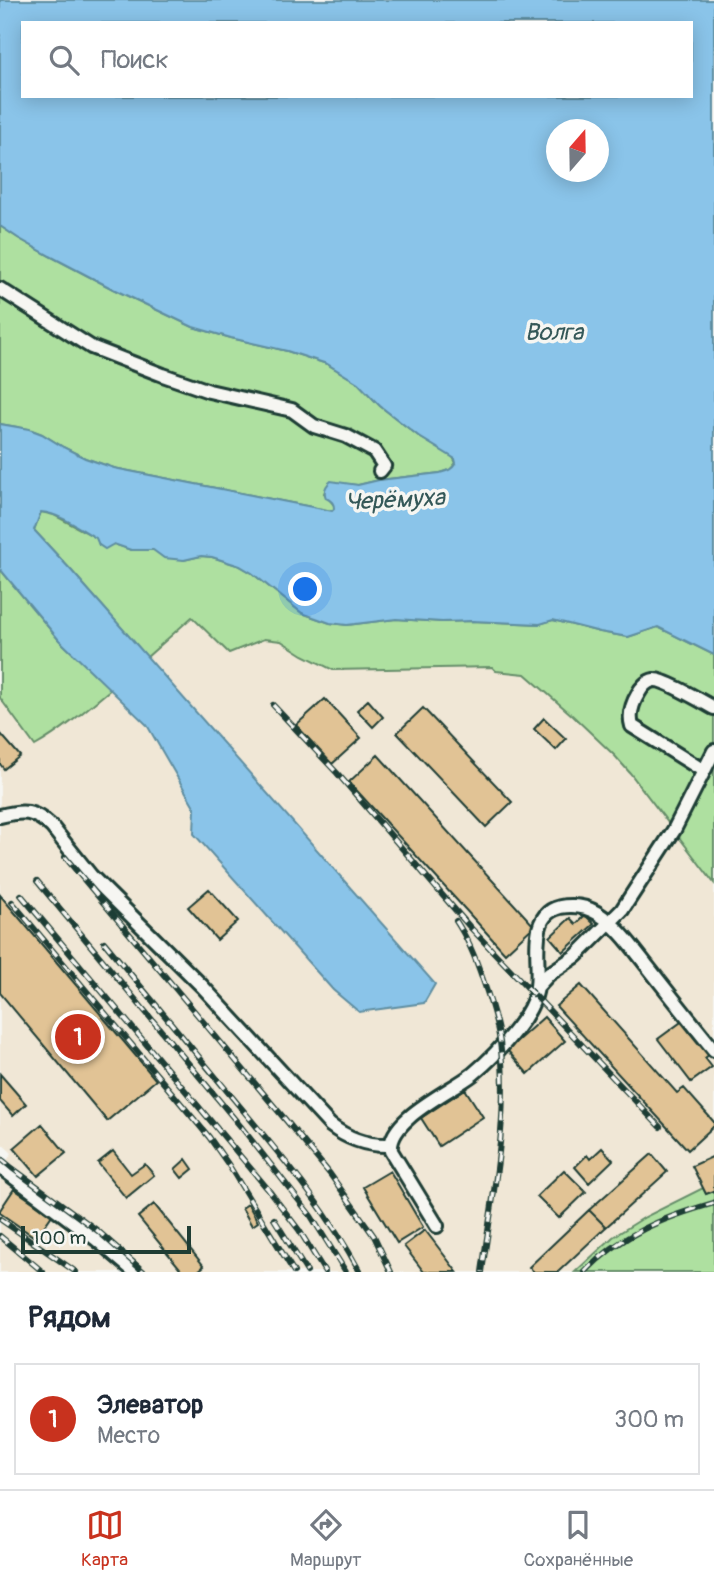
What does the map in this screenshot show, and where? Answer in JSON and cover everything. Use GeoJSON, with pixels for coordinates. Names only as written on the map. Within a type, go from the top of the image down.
{"type":"FeatureCollection","features":[{"type":"Feature","properties":{"kind":"street"},"geometry":{"type":"LineString","coordinates":[[0,289],[91,346],[117,358],[209,391],[292,410],[314,426],[346,436],[374,451],[384,466],[380,471]]}},
{"type":"Feature","properties":{"kind":"street"},"geometry":{"type":"LineString","coordinates":[[704,771],[632,726],[631,715],[639,692],[653,680],[663,682],[714,708]]}},
{"type":"Feature","properties":{"kind":"street"},"geometry":{"type":"LineString","coordinates":[[437,1226],[396,1160],[390,1145],[396,1132],[408,1118],[474,1074],[500,1049],[525,1017],[538,986],[549,974],[576,956],[622,910],[659,856],[714,751]]}},
{"type":"Feature","properties":{"kind":"street"},"geometry":{"type":"LineString","coordinates":[[0,816],[24,812],[45,820],[91,876],[202,986],[330,1125],[357,1141],[390,1145]]}},
{"type":"Feature","properties":{"kind":"street"},"geometry":{"type":"LineString","coordinates":[[538,986],[537,938],[540,926],[549,911],[557,907],[580,906],[596,912],[627,941],[714,1050]]}},
{"type":"Feature","properties":{"kind":"street"},"geometry":{"type":"LineString","coordinates":[[0,1167],[96,1239],[135,1272]]}},
{"type":"Feature","properties":{"kind":"shaded area"},"geometry":{"type":"Polygon","coordinates":[[[192,617],[229,653],[264,639],[281,641],[303,655],[492,667],[496,671],[525,674],[615,756],[714,883],[714,1191],[706,1194],[703,1189],[613,1237],[575,1272],[0,1272],[0,1171],[12,1153],[0,1142],[0,698],[35,746],[79,716],[111,689],[147,725],[195,808],[194,834],[333,990],[359,1012],[435,983],[147,657],[192,617]]]}},
{"type":"Feature","properties":{"kind":"green space"},"geometry":{"type":"Polygon","coordinates":[[[0,226],[113,289],[193,327],[327,364],[358,383],[380,406],[421,438],[453,457],[456,463],[450,470],[440,473],[358,485],[329,483],[324,493],[334,505],[332,511],[114,468],[85,458],[42,434],[0,424],[0,226]]]}},
{"type":"Feature","properties":{"kind":"green space"},"geometry":{"type":"Polygon","coordinates":[[[41,512],[54,515],[97,538],[99,545],[114,544],[131,550],[153,549],[184,560],[201,556],[212,557],[240,566],[302,613],[330,623],[347,625],[396,619],[539,624],[553,620],[628,637],[658,627],[714,655],[714,883],[615,756],[525,674],[496,671],[492,667],[333,670],[281,641],[264,639],[229,653],[192,617],[147,657],[34,530],[41,512]]]}},
{"type":"Feature","properties":{"kind":"green space"},"geometry":{"type":"Polygon","coordinates":[[[0,569],[59,640],[111,689],[35,746],[0,698],[0,569]]]}},
{"type":"Feature","properties":{"kind":"green space"},"geometry":{"type":"Polygon","coordinates":[[[703,1188],[706,1194],[714,1191],[714,1272],[575,1272],[613,1237],[645,1217],[703,1188]]]}},
{"type":"Feature","properties":{"kind":"water","name":"Волга"},"geometry":{"type":"Polygon","coordinates":[[[0,0],[714,0],[714,655],[658,627],[628,637],[553,620],[540,624],[396,619],[347,625],[330,623],[302,613],[240,566],[212,557],[201,556],[184,560],[164,558],[153,550],[131,550],[114,544],[105,549],[99,545],[96,538],[76,526],[41,512],[34,530],[435,984],[424,1003],[359,1012],[333,990],[194,834],[195,808],[147,725],[59,640],[0,569],[0,424],[42,434],[85,458],[114,468],[332,511],[333,504],[326,498],[325,493],[331,481],[358,485],[440,473],[453,467],[455,459],[421,438],[380,406],[358,383],[327,364],[193,327],[50,256],[0,226],[0,0]]]}},
{"type":"Feature","properties":{"kind":"building"},"geometry":{"type":"Polygon","coordinates":[[[325,699],[361,738],[332,764],[296,725],[325,699]]]}},
{"type":"Feature","properties":{"kind":"building"},"geometry":{"type":"Polygon","coordinates":[[[368,700],[383,717],[373,727],[357,710],[368,700]]]}},
{"type":"Feature","properties":{"kind":"building"},"geometry":{"type":"Polygon","coordinates":[[[423,708],[512,802],[486,827],[397,733],[423,708]]]}},
{"type":"Feature","properties":{"kind":"building"},"geometry":{"type":"Polygon","coordinates":[[[544,718],[566,739],[556,750],[534,729],[544,718]]]}},
{"type":"Feature","properties":{"kind":"building"},"geometry":{"type":"Polygon","coordinates":[[[0,733],[20,756],[4,769],[0,764],[0,733]]]}},
{"type":"Feature","properties":{"kind":"building"},"geometry":{"type":"Polygon","coordinates":[[[378,755],[534,926],[505,953],[349,782],[378,755]]]}},
{"type":"Feature","properties":{"kind":"building"},"geometry":{"type":"Polygon","coordinates":[[[209,889],[238,921],[217,940],[188,907],[209,889]]]}},
{"type":"Feature","properties":{"kind":"building"},"geometry":{"type":"Polygon","coordinates":[[[0,895],[156,1080],[107,1121],[0,993],[0,895]]]}},
{"type":"Feature","properties":{"kind":"building"},"geometry":{"type":"Polygon","coordinates":[[[585,915],[594,924],[563,952],[550,937],[570,918],[576,924],[585,915]]]}},
{"type":"Feature","properties":{"kind":"building"},"geometry":{"type":"Polygon","coordinates":[[[581,985],[677,1093],[684,1088],[714,1122],[714,1126],[688,1150],[556,1006],[581,985]]]}},
{"type":"Feature","properties":{"kind":"building"},"geometry":{"type":"Polygon","coordinates":[[[544,1017],[565,1041],[528,1074],[507,1050],[544,1017]]]}},
{"type":"Feature","properties":{"kind":"building"},"geometry":{"type":"Polygon","coordinates":[[[684,1020],[710,1054],[705,1058],[712,1067],[691,1082],[658,1039],[684,1020]]]}},
{"type":"Feature","properties":{"kind":"building"},"geometry":{"type":"Polygon","coordinates":[[[0,1074],[26,1104],[13,1116],[0,1101],[0,1074]]]}},
{"type":"Feature","properties":{"kind":"building"},"geometry":{"type":"Polygon","coordinates":[[[465,1089],[483,1117],[439,1146],[421,1118],[465,1089]]]}},
{"type":"Feature","properties":{"kind":"building"},"geometry":{"type":"Polygon","coordinates":[[[42,1124],[66,1153],[38,1176],[14,1148],[42,1124]]]}},
{"type":"Feature","properties":{"kind":"building"},"geometry":{"type":"Polygon","coordinates":[[[602,1148],[613,1160],[589,1183],[575,1167],[587,1155],[590,1159],[602,1148]]]}},
{"type":"Feature","properties":{"kind":"building"},"geometry":{"type":"Polygon","coordinates":[[[113,1151],[131,1174],[145,1164],[154,1175],[126,1198],[98,1163],[113,1151]]]}},
{"type":"Feature","properties":{"kind":"building"},"geometry":{"type":"Polygon","coordinates":[[[652,1154],[667,1172],[606,1227],[589,1210],[652,1154]]]}},
{"type":"Feature","properties":{"kind":"building"},"geometry":{"type":"Polygon","coordinates":[[[714,1156],[714,1191],[706,1194],[692,1166],[714,1156]]]}},
{"type":"Feature","properties":{"kind":"building"},"geometry":{"type":"Polygon","coordinates":[[[186,1159],[193,1169],[182,1178],[175,1169],[186,1159]]]}},
{"type":"Feature","properties":{"kind":"building"},"geometry":{"type":"Polygon","coordinates":[[[564,1170],[586,1192],[559,1218],[537,1196],[564,1170]]]}},
{"type":"Feature","properties":{"kind":"building"},"geometry":{"type":"Polygon","coordinates":[[[390,1171],[423,1227],[397,1243],[363,1187],[390,1171]]]}},
{"type":"Feature","properties":{"kind":"building"},"geometry":{"type":"Polygon","coordinates":[[[14,1189],[52,1215],[36,1238],[0,1213],[14,1189]]]}},
{"type":"Feature","properties":{"kind":"building"},"geometry":{"type":"Polygon","coordinates":[[[154,1204],[204,1266],[197,1272],[183,1272],[138,1217],[154,1204]]]}},
{"type":"Feature","properties":{"kind":"building"},"geometry":{"type":"Polygon","coordinates":[[[248,1204],[258,1222],[252,1226],[242,1208],[248,1204]]]}},
{"type":"Feature","properties":{"kind":"building"},"geometry":{"type":"Polygon","coordinates":[[[589,1210],[606,1227],[558,1272],[534,1272],[529,1267],[589,1210]]]}},
{"type":"Feature","properties":{"kind":"building"},"geometry":{"type":"Polygon","coordinates":[[[425,1230],[457,1272],[424,1272],[404,1246],[425,1230]]]}},
{"type":"Feature","properties":{"kind":"railway"},"geometry":{"type":"LineString","coordinates":[[273,705],[337,773],[469,926],[660,1127]]}},
{"type":"Feature","properties":{"kind":"railway"},"geometry":{"type":"LineString","coordinates":[[65,857],[330,1174],[374,1236],[391,1272]]}},
{"type":"Feature","properties":{"kind":"railway"},"geometry":{"type":"LineString","coordinates":[[37,881],[242,1128],[311,1216],[346,1272]]}},
{"type":"Feature","properties":{"kind":"railway"},"geometry":{"type":"LineString","coordinates":[[21,895],[267,1188],[299,1230],[325,1272]]}},
{"type":"Feature","properties":{"kind":"railway"},"geometry":{"type":"LineString","coordinates":[[12,902],[209,1137],[294,1272]]}},
{"type":"Feature","properties":{"kind":"railway"},"geometry":{"type":"LineString","coordinates":[[456,921],[475,957],[491,1003],[499,1034],[503,1070],[499,1157],[482,1272]]}},
{"type":"Feature","properties":{"kind":"railway"},"geometry":{"type":"LineString","coordinates":[[104,942],[303,1184],[360,1272]]}},
{"type":"Feature","properties":{"kind":"railway"},"geometry":{"type":"LineString","coordinates":[[0,1158],[98,1231],[144,1272]]}},
{"type":"Feature","properties":{"kind":"railway"},"geometry":{"type":"LineString","coordinates":[[585,1272],[613,1247],[629,1237],[678,1214],[714,1203]]}},
{"type":"Feature","properties":{"kind":"railway"},"geometry":{"type":"LineString","coordinates":[[0,1219],[76,1272]]}},
{"type":"Feature","properties":{"kind":"railway"},"geometry":{"type":"LineString","coordinates":[[274,1219],[307,1272]]}},
{"type":"Feature","properties":{"kind":"railway"},"geometry":{"type":"LineString","coordinates":[[0,1236],[43,1272]]}},
{"type":"Feature","properties":{"kind":"place","name":"Элеватор"},"geometry":{"type":"Point","coordinates":[78,1037]}},
{"type":"Feature","properties":{"kind":"water label","name":"Черёмуха"},"geometry":{"type":"Point","coordinates":[395,500]}}]}
